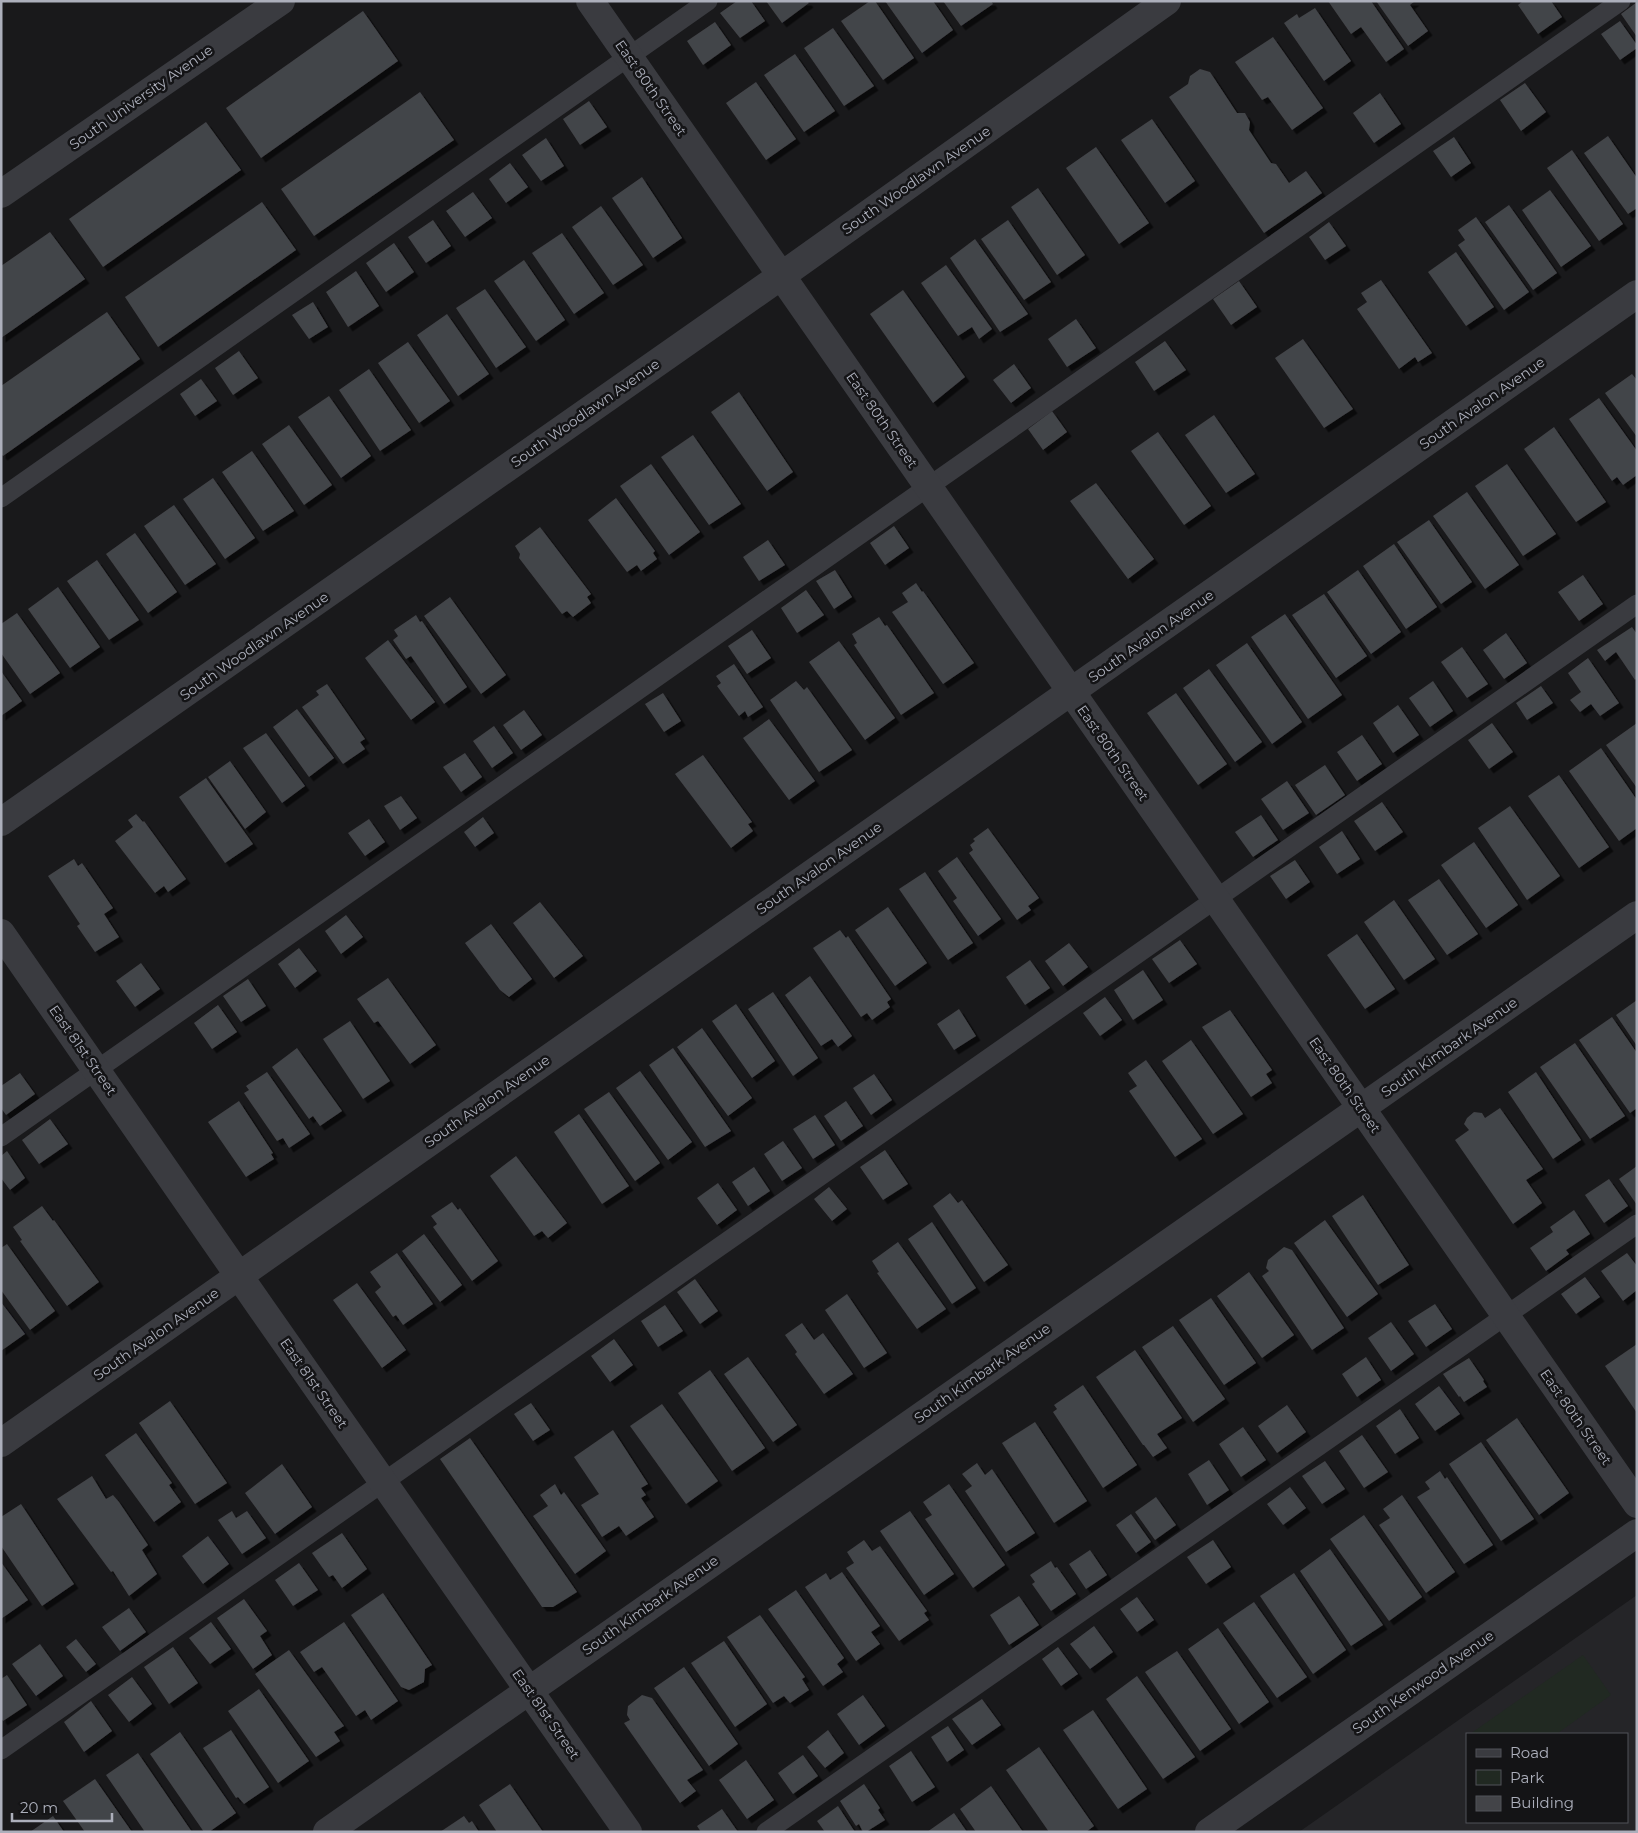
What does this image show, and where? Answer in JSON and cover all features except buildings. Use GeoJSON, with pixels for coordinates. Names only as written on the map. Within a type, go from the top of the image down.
{"type":"FeatureCollection","features":[{"type":"Feature","properties":{"kind":"street","name":"South University Avenue"},"geometry":{"type":"LineString","coordinates":[[1,194],[280,1]]}},
{"type":"Feature","properties":{"kind":"street","name":"East 80th Street"},"geometry":{"type":"LineString","coordinates":[[590,1],[1637,1504]]}},
{"type":"Feature","properties":{"kind":"street","name":"South Woodlawn Avenue"},"geometry":{"type":"LineString","coordinates":[[1,822],[781,276],[1167,1]]}},
{"type":"Feature","properties":{"kind":"street","name":"South Avalon Avenue"},"geometry":{"type":"LineString","coordinates":[[1,1443],[1637,294]]}},
{"type":"Feature","properties":{"kind":"street","name":"South Kimbark Avenue"},"geometry":{"type":"LineString","coordinates":[[327,1832],[1637,915]]}},
{"type":"Feature","properties":{"kind":"street","name":"East 81st Street"},"geometry":{"type":"LineString","coordinates":[[1,932],[628,1832]]}},
{"type":"Feature","properties":{"kind":"street","name":"South Kenwood Avenue"},"geometry":{"type":"LineString","coordinates":[[1210,1832],[1637,1533]]}},
{"type":"Feature","properties":{"kind":"lane"},"geometry":{"type":"LineString","coordinates":[[1,498],[708,1]]}},
{"type":"Feature","properties":{"kind":"lane"},"geometry":{"type":"LineString","coordinates":[[1,1137],[1621,1]]}},
{"type":"Feature","properties":{"kind":"lane"},"geometry":{"type":"LineString","coordinates":[[1,1750],[1637,604]]}},
{"type":"Feature","properties":{"kind":"lane"},"geometry":{"type":"LineString","coordinates":[[766,1832],[1637,1224]]}},
{"type":"Feature","properties":{"kind":"shaded area"},"geometry":{"type":"Polygon","coordinates":[[[1637,1595],[1637,1832],[1299,1832],[1637,1595]]]}},
{"type":"Feature","properties":{"kind":"green space"},"geometry":{"type":"Polygon","coordinates":[[[1583,1655],[1611,1695],[1558,1733],[1471,1733],[1583,1655]]]}}]}
